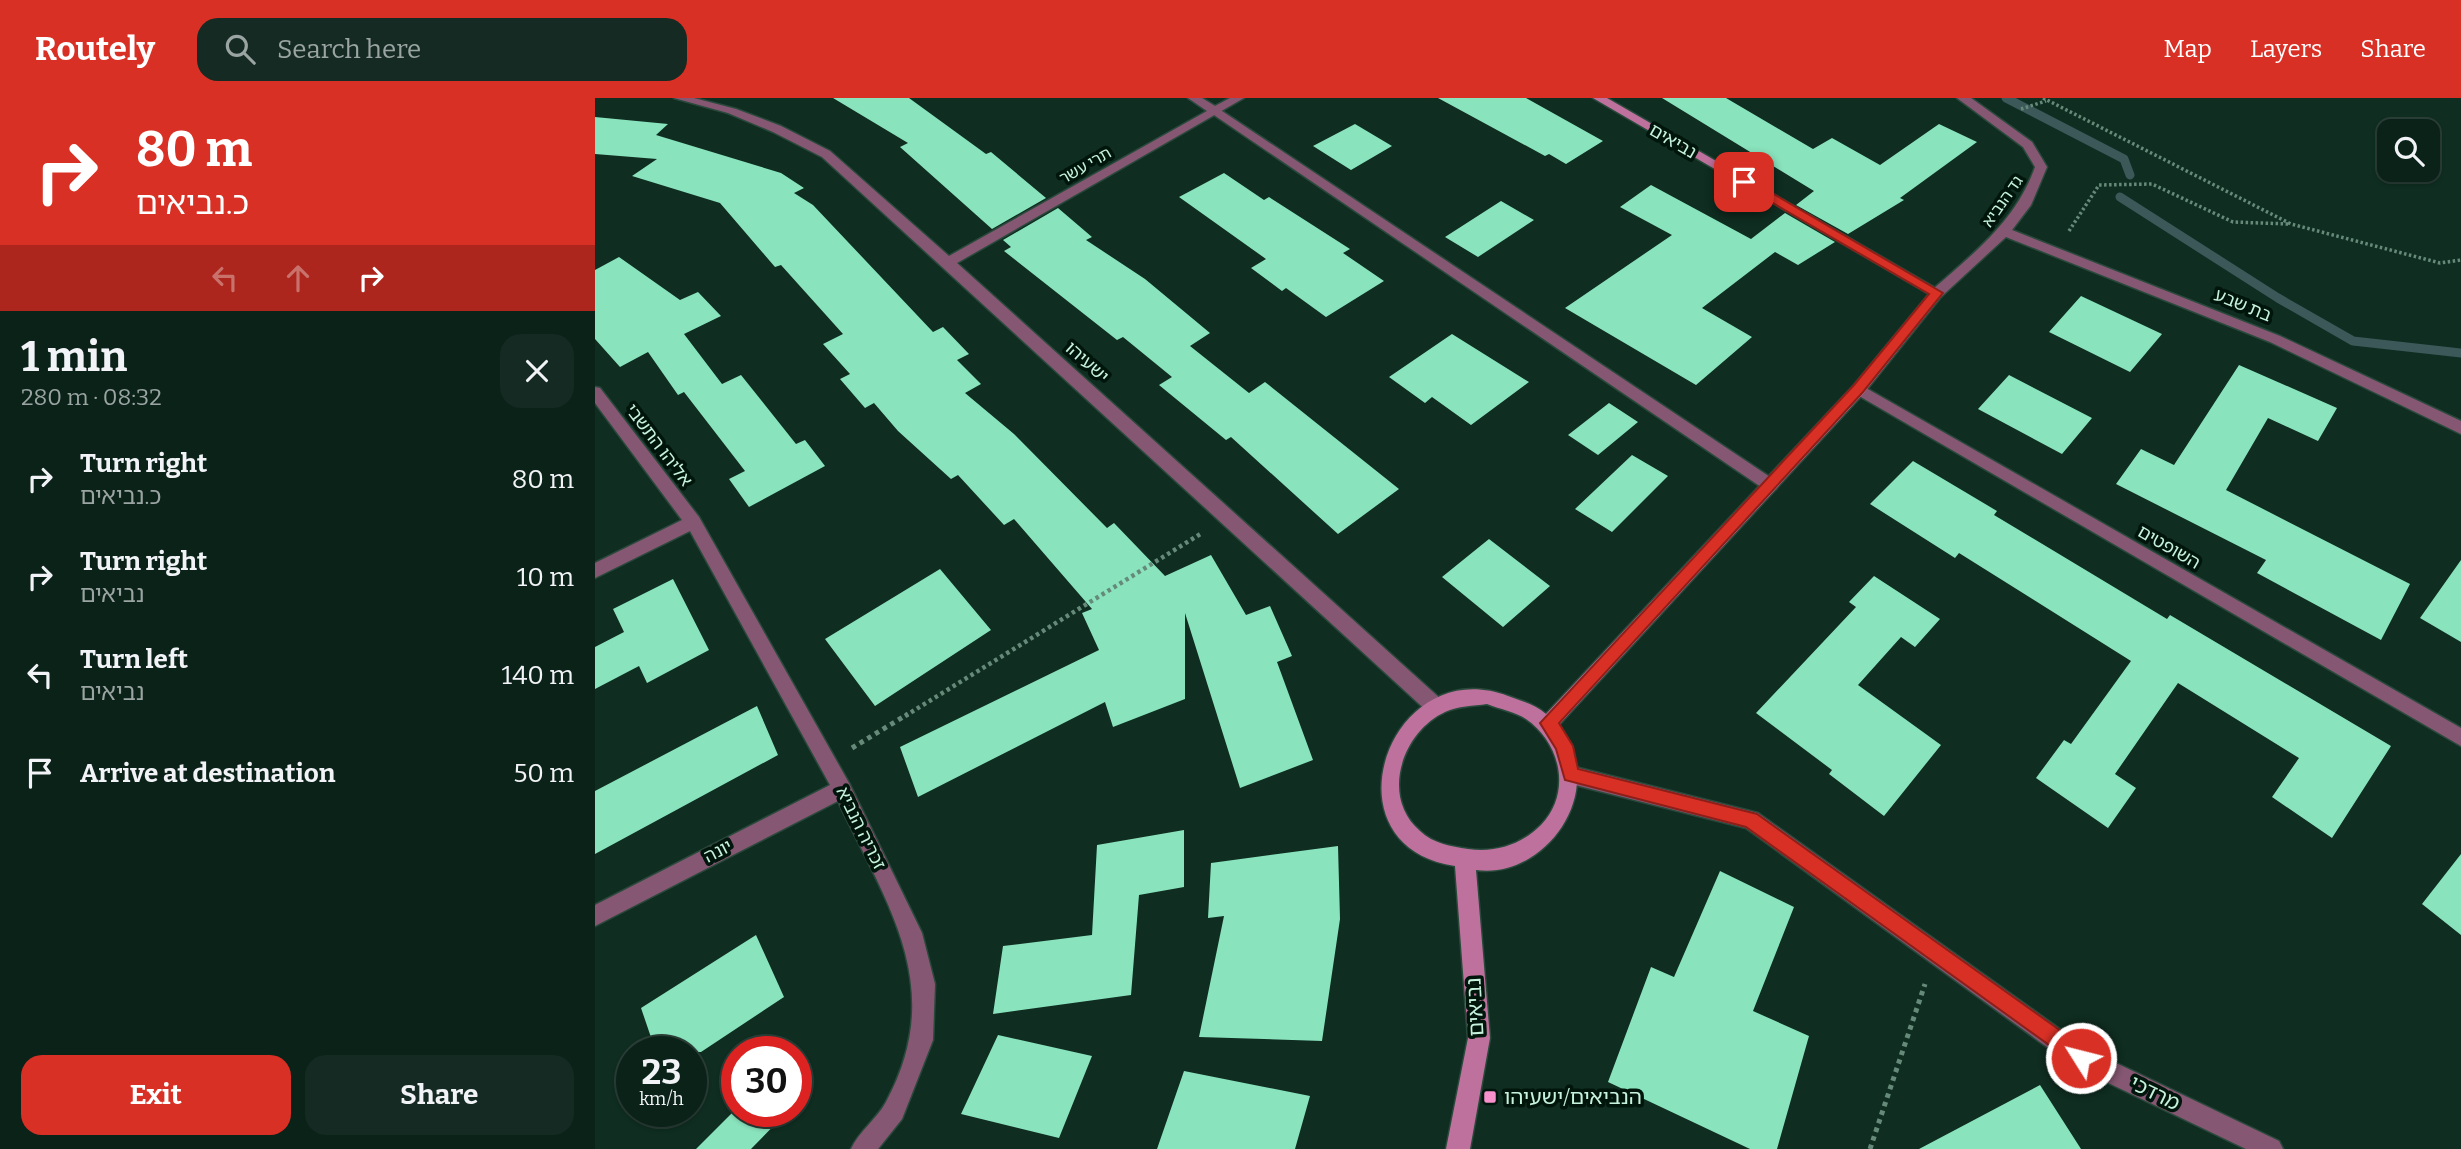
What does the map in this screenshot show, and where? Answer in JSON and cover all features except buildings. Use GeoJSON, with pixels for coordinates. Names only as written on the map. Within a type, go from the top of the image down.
{"type":"FeatureCollection","features":[{"type":"Feature","properties":{"kind":"street","name":"ישעיהו"},"geometry":{"type":"LineString","coordinates":[[680,98],[732,111],[777,129],[826,154],[949,262],[1436,707]]}},
{"type":"Feature","properties":{"kind":"street"},"geometry":{"type":"LineString","coordinates":[[1195,98],[1770,485]]}},
{"type":"Feature","properties":{"kind":"street","name":"תרי עשר"},"geometry":{"type":"LineString","coordinates":[[949,262],[1238,98]]}},
{"type":"Feature","properties":{"kind":"street","name":"נביאים"},"geometry":{"type":"LineString","coordinates":[[1599,98],[1937,293]]}},
{"type":"Feature","properties":{"kind":"street","name":"גד הנביא"},"geometry":{"type":"LineString","coordinates":[[1937,293],[2005,232],[2036,189],[2041,167],[2028,145],[1963,98]]}},
{"type":"Feature","properties":{"kind":"street","name":"בת שבע"},"geometry":{"type":"LineString","coordinates":[[2005,232],[2275,339],[2461,428]]}},
{"type":"Feature","properties":{"kind":"street"},"geometry":{"type":"LineString","coordinates":[[1549,723],[1859,389],[1937,293]]}},
{"type":"Feature","properties":{"kind":"street","name":"השופטים"},"geometry":{"type":"LineString","coordinates":[[1859,389],[2461,738]]}},
{"type":"Feature","properties":{"kind":"street","name":"אליהו התשבי"},"geometry":{"type":"LineString","coordinates":[[595,392],[693,522]]}},
{"type":"Feature","properties":{"kind":"street"},"geometry":{"type":"LineString","coordinates":[[595,571],[693,522]]}},
{"type":"Feature","properties":{"kind":"street","name":"זכריה הנביא"},"geometry":{"type":"LineString","coordinates":[[693,522],[842,789],[912,933],[924,984],[922,1040],[894,1111],[863,1149]]}},
{"type":"Feature","properties":{"kind":"street"},"geometry":{"type":"LineString","coordinates":[[1487,696],[1516,702],[1549,723],[1564,746],[1571,775],[1569,792],[1558,820],[1537,844],[1507,859],[1465,863],[1425,849],[1403,828],[1393,809],[1388,780],[1394,752],[1412,725],[1436,707],[1457,699],[1487,696]]}},
{"type":"Feature","properties":{"kind":"street","name":"מרדכי"},"geometry":{"type":"LineString","coordinates":[[1571,775],[1751,820],[2081,1058],[2271,1149]]}},
{"type":"Feature","properties":{"kind":"street","name":"יונה"},"geometry":{"type":"LineString","coordinates":[[595,916],[842,789]]}},
{"type":"Feature","properties":{"kind":"street","name":"נביאים"},"geometry":{"type":"LineString","coordinates":[[1458,1149],[1479,1038],[1465,863]]}},
{"type":"Feature","properties":{"kind":"path"},"geometry":{"type":"LineString","coordinates":[[2043,98],[2291,224],[2439,263],[2461,260]]}},
{"type":"Feature","properties":{"kind":"path"},"geometry":{"type":"LineString","coordinates":[[2055,252],[2099,185],[2152,184],[2233,222],[2291,224]]}},
{"type":"Feature","properties":{"kind":"path"},"geometry":{"type":"LineString","coordinates":[[828,763],[1228,517]]}},
{"type":"Feature","properties":{"kind":"path"},"geometry":{"type":"LineString","coordinates":[[1870,1149],[1935,952]]}},
{"type":"Feature","properties":{"kind":"waterway"},"geometry":{"type":"LineString","coordinates":[[2006,98],[2124,159],[2130,175]]}},
{"type":"Feature","properties":{"kind":"waterway"},"geometry":{"type":"LineString","coordinates":[[2120,197],[2278,298],[2353,341],[2461,353]]}},
{"type":"Feature","properties":{"kind":"place","name":"הנביאים/ישעיהו"},"geometry":{"type":"Point","coordinates":[1490,1097]}},
{"type":"Feature","properties":{"kind":"route"},"geometry":{"type":"LineString","coordinates":[[1744,182],[1937,293],[1859,389],[1549,723],[1564,746],[1571,775],[1751,820],[2081,1058]]}}]}
